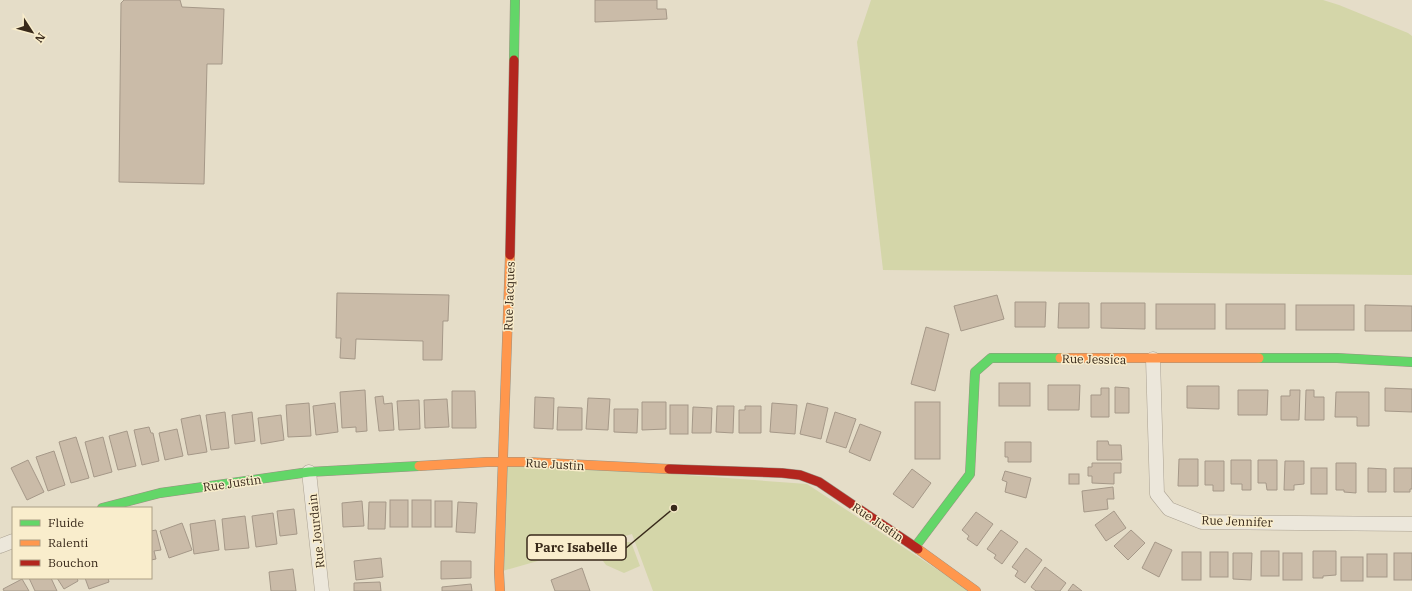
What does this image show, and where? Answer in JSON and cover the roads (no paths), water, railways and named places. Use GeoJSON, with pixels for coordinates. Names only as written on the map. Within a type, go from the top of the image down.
{"type":"FeatureCollection","features":[{"type":"Feature","properties":{"kind":"street","name":"Rue Jacques"},"geometry":{"type":"LineString","coordinates":[[500,591],[499,572],[509,287],[515,0]]}},
{"type":"Feature","properties":{"kind":"street","name":"Rue Jessica"},"geometry":{"type":"LineString","coordinates":[[915,547],[970,474],[975,372],[991,358],[1337,358],[1412,362]]}},
{"type":"Feature","properties":{"kind":"street","name":"Rue Jennifer"},"geometry":{"type":"LineString","coordinates":[[1153,359],[1157,494],[1169,509],[1202,522],[1412,524]]}},
{"type":"Feature","properties":{"kind":"street","name":"Rue Justin"},"geometry":{"type":"LineString","coordinates":[[106,507],[160,493],[309,472],[503,462],[782,473],[800,475],[819,482],[915,547],[976,591]]}},
{"type":"Feature","properties":{"kind":"street","name":"Rue Jourdain"},"geometry":{"type":"LineString","coordinates":[[309,472],[322,591]]}},
{"type":"Feature","properties":{"kind":"street"},"geometry":{"type":"LineString","coordinates":[[0,546],[12,542]]}},
{"type":"Feature","properties":{"kind":"place","name":"Parc Isabelle"},"geometry":{"type":"Point","coordinates":[674,508]}}]}
